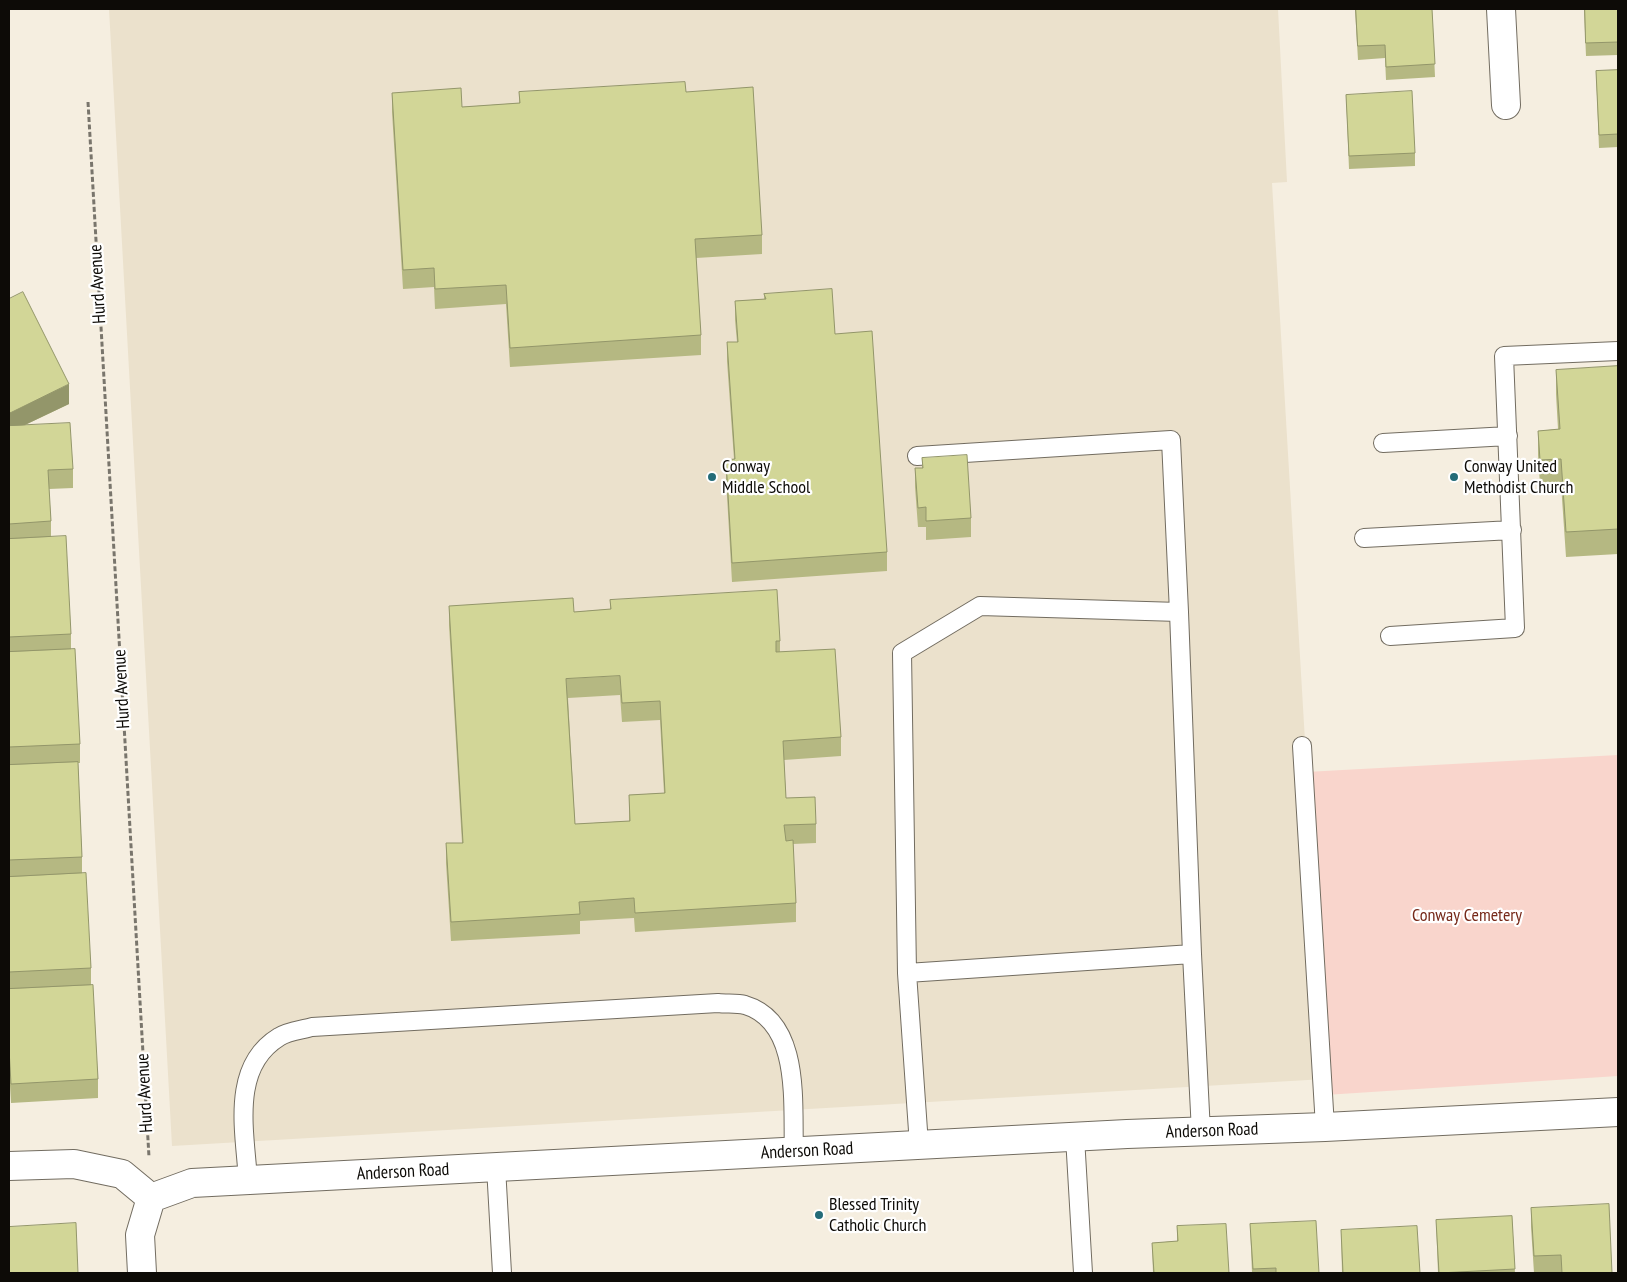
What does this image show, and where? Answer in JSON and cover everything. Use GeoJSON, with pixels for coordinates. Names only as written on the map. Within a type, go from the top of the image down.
{"type":"FeatureCollection","features":[{"type":"Feature","properties":{"kind":"street"},"geometry":{"type":"LineString","coordinates":[[1501,9],[1506,105]]}},
{"type":"Feature","properties":{"kind":"street","name":"Anderson Road"},"geometry":{"type":"LineString","coordinates":[[151,1198],[192,1183],[1075,1137],[1325,1128],[1618,1112]]}},
{"type":"Feature","properties":{"kind":"street"},"geometry":{"type":"LineString","coordinates":[[9,1166],[74,1164],[122,1174],[151,1198],[140,1235],[142,1273]]}},
{"type":"Feature","properties":{"kind":"lane"},"geometry":{"type":"LineString","coordinates":[[1390,636],[1515,628],[1504,356],[1618,351]]}},
{"type":"Feature","properties":{"kind":"lane"},"geometry":{"type":"LineString","coordinates":[[1383,443],[1508,436]]}},
{"type":"Feature","properties":{"kind":"lane"},"geometry":{"type":"LineString","coordinates":[[917,456],[1171,440],[1201,1132]]}},
{"type":"Feature","properties":{"kind":"lane"},"geometry":{"type":"LineString","coordinates":[[1364,538],[1512,530]]}},
{"type":"Feature","properties":{"kind":"lane"},"geometry":{"type":"LineString","coordinates":[[919,1145],[906,973],[902,653],[980,606],[1179,612]]}},
{"type":"Feature","properties":{"kind":"lane"},"geometry":{"type":"LineString","coordinates":[[1302,746],[1325,1128]]}},
{"type":"Feature","properties":{"kind":"lane"},"geometry":{"type":"LineString","coordinates":[[906,973],[1192,954]]}},
{"type":"Feature","properties":{"kind":"lane"},"geometry":{"type":"LineString","coordinates":[[248,1180],[244,1092],[249,1072],[261,1051],[280,1036],[312,1027],[709,1004],[745,1005],[765,1016],[786,1044],[790,1064],[794,1152]]}},
{"type":"Feature","properties":{"kind":"lane"},"geometry":{"type":"LineString","coordinates":[[1075,1137],[1083,1273]]}},
{"type":"Feature","properties":{"kind":"lane"},"geometry":{"type":"LineString","coordinates":[[496,1167],[502,1273]]}},
{"type":"Feature","properties":{"kind":"path","name":"Hurd Avenue"},"geometry":{"type":"LineString","coordinates":[[88,102],[151,1198]]}},
{"type":"Feature","properties":{"kind":"shaded area","name":"Conway Middle School"},"geometry":{"type":"Polygon","coordinates":[[[109,9],[1278,9],[1287,182],[1272,183],[1325,1079],[172,1146],[109,9]]]}},
{"type":"Feature","properties":{"kind":"green space","name":"Conway Cemetery"},"geometry":{"type":"Polygon","coordinates":[[[1618,755],[1618,1076],[1325,1095],[1306,772],[1618,755]]]}},
{"type":"Feature","properties":{"kind":"building"},"geometry":{"type":"Polygon","coordinates":[[[1356,9],[1432,9],[1435,64],[1386,67],[1385,45],[1358,46],[1356,9]]]}},
{"type":"Feature","properties":{"kind":"building"},"geometry":{"type":"Polygon","coordinates":[[[1585,9],[1618,9],[1618,42],[1586,43],[1585,9]]]}},
{"type":"Feature","properties":{"kind":"building"},"geometry":{"type":"Polygon","coordinates":[[[1618,70],[1618,134],[1599,135],[1596,71],[1618,70]]]}},
{"type":"Feature","properties":{"kind":"building"},"geometry":{"type":"Polygon","coordinates":[[[685,82],[686,92],[753,87],[762,235],[695,239],[701,335],[510,348],[506,285],[435,289],[434,268],[403,270],[392,93],[461,88],[462,107],[520,103],[519,92],[685,82]]]}},
{"type":"Feature","properties":{"kind":"building"},"geometry":{"type":"Polygon","coordinates":[[[1412,91],[1415,153],[1349,156],[1346,95],[1412,91]]]}},
{"type":"Feature","properties":{"kind":"building"},"geometry":{"type":"Polygon","coordinates":[[[832,289],[835,334],[872,331],[887,552],[732,563],[726,460],[735,459],[727,342],[738,342],[735,301],[766,299],[764,294],[832,289]]]}},
{"type":"Feature","properties":{"kind":"building"},"geometry":{"type":"Polygon","coordinates":[[[23,292],[69,384],[10,413],[9,299],[23,292]]]}},
{"type":"Feature","properties":{"kind":"building"},"geometry":{"type":"Polygon","coordinates":[[[1618,366],[1618,529],[1566,532],[1561,459],[1540,460],[1538,431],[1560,429],[1556,370],[1618,366]]]}},
{"type":"Feature","properties":{"kind":"building"},"geometry":{"type":"Polygon","coordinates":[[[70,423],[73,469],[48,470],[51,521],[9,524],[9,426],[70,423]]]}},
{"type":"Feature","properties":{"kind":"building"},"geometry":{"type":"Polygon","coordinates":[[[967,455],[971,518],[926,521],[926,507],[918,508],[915,468],[923,468],[922,458],[967,455]]]}},
{"type":"Feature","properties":{"kind":"building"},"geometry":{"type":"Polygon","coordinates":[[[66,536],[71,634],[9,637],[9,539],[66,536]]]}},
{"type":"Feature","properties":{"kind":"building"},"geometry":{"type":"Polygon","coordinates":[[[777,590],[780,641],[776,641],[776,652],[835,649],[841,737],[783,741],[786,798],[815,797],[816,824],[784,825],[786,841],[793,840],[796,903],[635,913],[634,898],[579,902],[580,914],[451,922],[446,843],[463,843],[449,606],[573,598],[574,612],[611,609],[610,600],[777,590]],[[620,676],[566,679],[575,824],[630,821],[629,795],[665,793],[660,701],[622,703],[620,676]]]}},
{"type":"Feature","properties":{"kind":"building"},"geometry":{"type":"Polygon","coordinates":[[[75,649],[80,744],[9,747],[9,652],[75,649]]]}},
{"type":"Feature","properties":{"kind":"building"},"geometry":{"type":"Polygon","coordinates":[[[78,762],[82,857],[9,860],[9,765],[78,762]]]}},
{"type":"Feature","properties":{"kind":"building"},"geometry":{"type":"Polygon","coordinates":[[[86,873],[91,968],[9,972],[9,877],[86,873]]]}},
{"type":"Feature","properties":{"kind":"building"},"geometry":{"type":"Polygon","coordinates":[[[93,985],[98,1079],[11,1084],[9,989],[93,985]]]}},
{"type":"Feature","properties":{"kind":"building"},"geometry":{"type":"Polygon","coordinates":[[[1609,1204],[1612,1273],[1562,1273],[1561,1255],[1534,1256],[1531,1208],[1609,1204]]]}},
{"type":"Feature","properties":{"kind":"building"},"geometry":{"type":"Polygon","coordinates":[[[1512,1216],[1515,1269],[1439,1273],[1436,1220],[1512,1216]]]}},
{"type":"Feature","properties":{"kind":"building"},"geometry":{"type":"Polygon","coordinates":[[[1316,1221],[1319,1273],[1276,1273],[1276,1268],[1253,1269],[1250,1224],[1316,1221]]]}},
{"type":"Feature","properties":{"kind":"building"},"geometry":{"type":"Polygon","coordinates":[[[76,1223],[78,1273],[9,1273],[9,1227],[76,1223]]]}},
{"type":"Feature","properties":{"kind":"building"},"geometry":{"type":"Polygon","coordinates":[[[1226,1224],[1229,1273],[1154,1273],[1152,1243],[1178,1241],[1177,1226],[1226,1224]]]}},
{"type":"Feature","properties":{"kind":"building"},"geometry":{"type":"Polygon","coordinates":[[[1417,1226],[1420,1273],[1343,1273],[1341,1230],[1417,1226]]]}},
{"type":"Feature","properties":{"kind":"place","name":"Conway Middle School"},"geometry":{"type":"Point","coordinates":[712,477]}},
{"type":"Feature","properties":{"kind":"place","name":"Conway United Methodist Church"},"geometry":{"type":"Point","coordinates":[1454,477]}},
{"type":"Feature","properties":{"kind":"place","name":"Blessed Trinity Catholic Church"},"geometry":{"type":"Point","coordinates":[819,1215]}}]}
